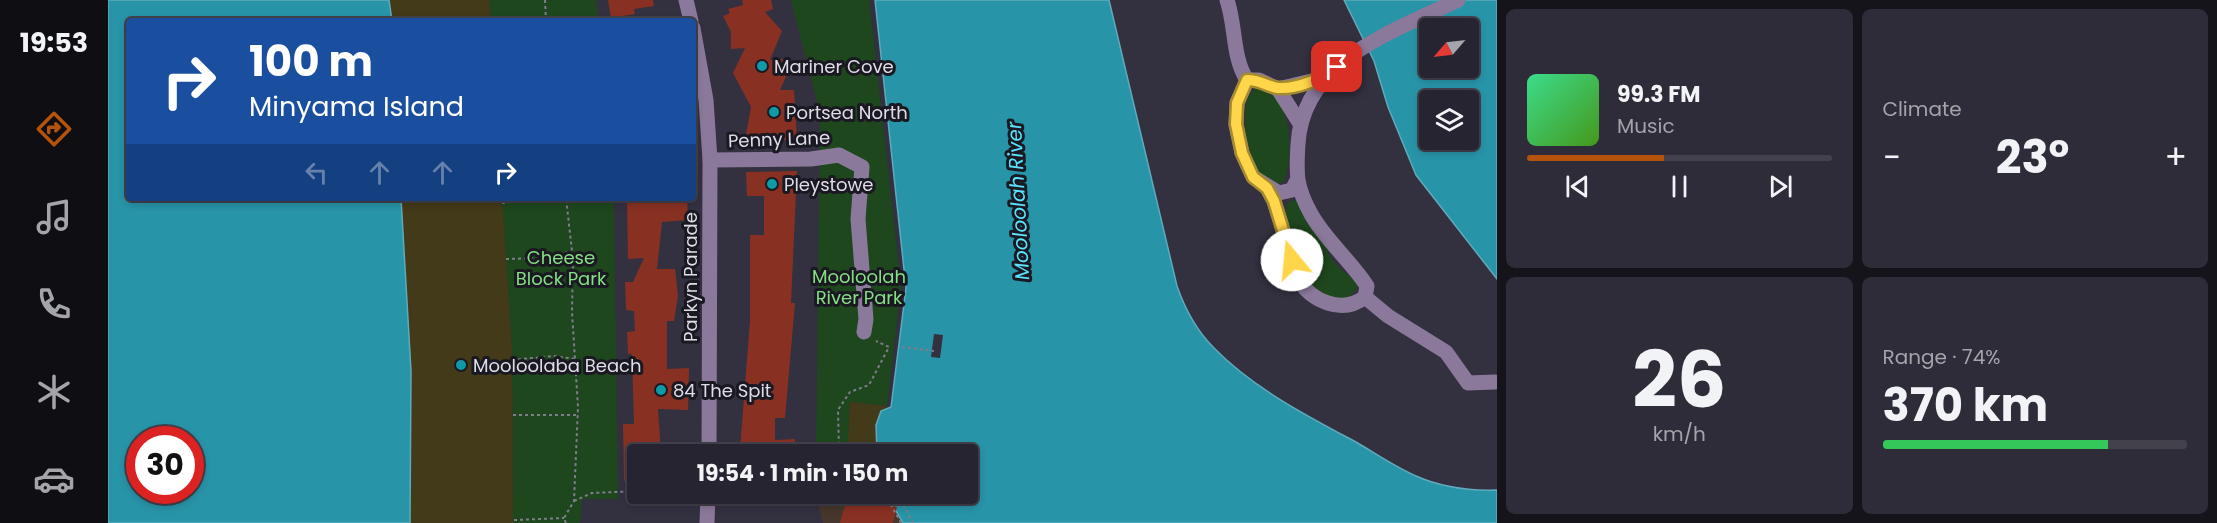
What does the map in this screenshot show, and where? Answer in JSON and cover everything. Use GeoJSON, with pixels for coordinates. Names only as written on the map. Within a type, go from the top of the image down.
{"type":"FeatureCollection","features":[{"type":"Feature","properties":{"kind":"street"},"geometry":{"type":"LineString","coordinates":[[686,0],[690,18]]}},
{"type":"Feature","properties":{"kind":"street"},"geometry":{"type":"LineString","coordinates":[[1227,0],[1233,18],[1239,67],[1247,80]]}},
{"type":"Feature","properties":{"kind":"street"},"geometry":{"type":"LineString","coordinates":[[1365,297],[1367,286],[1312,216],[1296,182],[1299,122],[1306,104],[1324,78],[1359,50],[1458,0]]}},
{"type":"Feature","properties":{"kind":"street","name":"Parkyn Parade"},"geometry":{"type":"LineString","coordinates":[[696,45],[706,100],[710,160],[709,444]]}},
{"type":"Feature","properties":{"kind":"street"},"geometry":{"type":"LineString","coordinates":[[1278,89],[1324,78]]}},
{"type":"Feature","properties":{"kind":"street"},"geometry":{"type":"LineString","coordinates":[[1247,80],[1259,80],[1278,89],[1299,122]]}},
{"type":"Feature","properties":{"kind":"street"},"geometry":{"type":"LineString","coordinates":[[1247,80],[1237,103],[1236,124],[1242,153],[1253,177],[1279,194],[1287,193],[1296,182]]}},
{"type":"Feature","properties":{"kind":"street","name":"Penny Lane"},"geometry":{"type":"LineString","coordinates":[[710,160],[811,159],[839,155],[862,167],[858,219],[866,319],[864,332]]}},
{"type":"Feature","properties":{"kind":"street"},"geometry":{"type":"LineString","coordinates":[[1267,188],[1274,201],[1298,279],[1303,288],[1322,303],[1344,305],[1365,297]]}},
{"type":"Feature","properties":{"kind":"street"},"geometry":{"type":"LineString","coordinates":[[1365,297],[1388,316],[1446,352],[1468,383],[1495,382]]}},
{"type":"Feature","properties":{"kind":"street"},"geometry":{"type":"LineString","coordinates":[[707,523],[708,504]]}},
{"type":"Feature","properties":{"kind":"path"},"geometry":{"type":"LineString","coordinates":[[545,0],[546,18]]}},
{"type":"Feature","properties":{"kind":"path"},"geometry":{"type":"LineString","coordinates":[[502,203],[509,201]]}},
{"type":"Feature","properties":{"kind":"path"},"geometry":{"type":"LineString","coordinates":[[564,518],[574,501],[578,416],[572,312],[572,251],[566,201]]}},
{"type":"Feature","properties":{"kind":"path"},"geometry":{"type":"LineString","coordinates":[[506,260],[543,258],[572,251]]}},
{"type":"Feature","properties":{"kind":"path"},"geometry":{"type":"LineString","coordinates":[[839,444],[838,411],[850,392],[869,385],[889,347],[864,332]]}},
{"type":"Feature","properties":{"kind":"path"},"geometry":{"type":"LineString","coordinates":[[902,347],[934,351]]}},
{"type":"Feature","properties":{"kind":"path"},"geometry":{"type":"LineString","coordinates":[[512,360],[553,356],[576,359]]}},
{"type":"Feature","properties":{"kind":"path"},"geometry":{"type":"LineString","coordinates":[[513,415],[578,416]]}},
{"type":"Feature","properties":{"kind":"path"},"geometry":{"type":"LineString","coordinates":[[574,501],[592,493],[627,491]]}},
{"type":"Feature","properties":{"kind":"path"},"geometry":{"type":"LineString","coordinates":[[891,504],[902,523]]}},
{"type":"Feature","properties":{"kind":"path"},"geometry":{"type":"LineString","coordinates":[[904,504],[914,523]]}},
{"type":"Feature","properties":{"kind":"path"},"geometry":{"type":"LineString","coordinates":[[514,520],[564,518]]}},
{"type":"Feature","properties":{"kind":"path"},"geometry":{"type":"LineString","coordinates":[[564,518],[566,523]]}},
{"type":"Feature","properties":{"kind":"shaded area"},"geometry":{"type":"Polygon","coordinates":[[[818,504],[892,504],[903,523],[823,523],[818,504]]]}},
{"type":"Feature","properties":{"kind":"green space"},"geometry":{"type":"Polygon","coordinates":[[[489,0],[596,0],[599,18],[491,18],[489,0]]]}},
{"type":"Feature","properties":{"kind":"green space","name":"Mooloolah River Park"},"geometry":{"type":"Polygon","coordinates":[[[791,0],[869,0],[901,286],[887,406],[850,402],[848,444],[816,444],[820,114],[791,0]]]}},
{"type":"Feature","properties":{"kind":"green space"},"geometry":{"type":"Polygon","coordinates":[[[1262,86],[1272,93],[1280,104],[1288,129],[1287,169],[1284,181],[1276,185],[1265,180],[1258,170],[1245,129],[1247,101],[1253,91],[1262,86]]]}},
{"type":"Feature","properties":{"kind":"green space"},"geometry":{"type":"Polygon","coordinates":[[[1298,199],[1304,208],[1307,224],[1317,232],[1331,258],[1350,276],[1358,288],[1347,299],[1329,299],[1305,279],[1285,212],[1288,202],[1298,199]]]}},
{"type":"Feature","properties":{"kind":"green space","name":"Cheese Block Park"},"geometry":{"type":"Polygon","coordinates":[[[502,201],[614,201],[618,499],[582,499],[580,523],[513,523],[512,349],[502,201]]]}},
{"type":"Feature","properties":{"kind":"sand"},"geometry":{"type":"Polygon","coordinates":[[[389,0],[489,0],[491,18],[392,18],[389,0]]]}},
{"type":"Feature","properties":{"kind":"sand","name":"Mooloolaba Beach"},"geometry":{"type":"Polygon","coordinates":[[[401,201],[502,201],[512,349],[513,523],[410,523],[411,371],[401,201]]]}},
{"type":"Feature","properties":{"kind":"sand"},"geometry":{"type":"Polygon","coordinates":[[[850,402],[887,406],[881,411],[878,444],[848,444],[850,402]]]}},
{"type":"Feature","properties":{"kind":"water"},"geometry":{"type":"Polygon","coordinates":[[[108,0],[389,0],[392,18],[126,18],[126,201],[401,201],[411,371],[410,523],[108,523],[108,0]]]}},
{"type":"Feature","properties":{"kind":"water","name":"Mooloolah River"},"geometry":{"type":"Polygon","coordinates":[[[875,0],[1109,0],[1177,286],[1202,334],[1229,362],[1263,388],[1400,468],[1445,486],[1497,490],[1497,523],[903,523],[892,504],[978,504],[978,444],[877,444],[876,425],[881,411],[891,407],[906,288],[875,0]]]}},
{"type":"Feature","properties":{"kind":"water"},"geometry":{"type":"Polygon","coordinates":[[[1344,0],[1497,0],[1497,279],[1416,175],[1388,107],[1374,61],[1344,0]]]}},
{"type":"Feature","properties":{"kind":"pier"},"geometry":{"type":"Polygon","coordinates":[[[934,334],[943,335],[940,358],[931,357],[934,334]]]}},
{"type":"Feature","properties":{"kind":"building"},"geometry":{"type":"Polygon","coordinates":[[[608,0],[653,0],[654,6],[634,9],[635,14],[611,18],[608,0]]]}},
{"type":"Feature","properties":{"kind":"building"},"geometry":{"type":"Polygon","coordinates":[[[742,0],[771,0],[773,9],[765,12],[782,31],[770,60],[784,59],[789,70],[780,90],[794,90],[797,140],[745,140],[751,107],[733,73],[745,48],[731,49],[731,32],[723,16],[730,13],[728,9],[743,5],[742,0]]]}},
{"type":"Feature","properties":{"kind":"building"},"geometry":{"type":"Polygon","coordinates":[[[797,171],[791,303],[795,303],[785,418],[775,418],[775,440],[795,439],[795,444],[740,444],[750,321],[750,235],[764,235],[764,196],[747,196],[746,172],[797,171]]]}},
{"type":"Feature","properties":{"kind":"building"},"geometry":{"type":"Polygon","coordinates":[[[627,201],[687,201],[688,220],[662,222],[657,269],[675,269],[678,296],[674,321],[667,321],[667,369],[689,368],[688,410],[658,409],[660,444],[627,444],[627,481],[624,481],[623,424],[634,424],[632,354],[628,354],[627,332],[635,331],[634,311],[626,310],[625,282],[633,282],[644,258],[628,259],[627,201]]]}},
{"type":"Feature","properties":{"kind":"building"},"geometry":{"type":"Polygon","coordinates":[[[845,504],[886,504],[897,507],[893,523],[840,523],[845,504]]]}},
{"type":"Feature","properties":{"kind":"place","name":"Mariner Cove"},"geometry":{"type":"Point","coordinates":[762,66]}},
{"type":"Feature","properties":{"kind":"place","name":"Portsea North"},"geometry":{"type":"Point","coordinates":[774,112]}},
{"type":"Feature","properties":{"kind":"place","name":"Pleystowe"},"geometry":{"type":"Point","coordinates":[772,184]}},
{"type":"Feature","properties":{"kind":"place","name":"Mooloolaba Beach"},"geometry":{"type":"Point","coordinates":[461,365]}},
{"type":"Feature","properties":{"kind":"place","name":"84 The Spit"},"geometry":{"type":"Point","coordinates":[661,390]}},
{"type":"Feature","properties":{"kind":"route"},"geometry":{"type":"LineString","coordinates":[[1292,260],[1274,201],[1267,188],[1253,177],[1242,153],[1236,124],[1237,103],[1247,80],[1259,80],[1278,89],[1324,78],[1337,67]]}}]}
